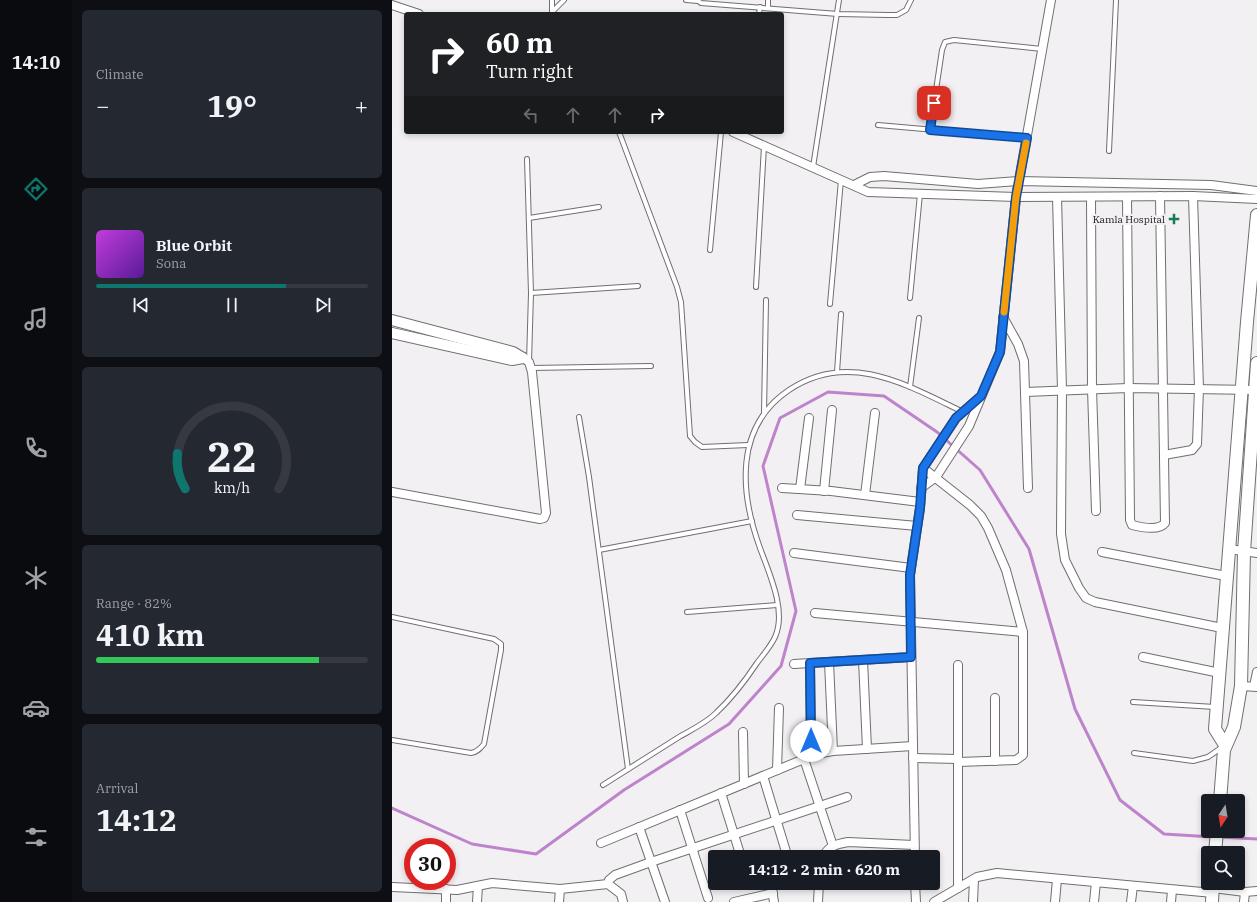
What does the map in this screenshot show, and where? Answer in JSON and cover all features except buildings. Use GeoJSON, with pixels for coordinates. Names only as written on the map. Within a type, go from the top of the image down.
{"type":"FeatureCollection","features":[{"type":"Feature","properties":{"kind":"main road"},"geometry":{"type":"LineString","coordinates":[[1224,748],[1215,729],[1218,707],[1222,628],[1241,389],[1257,215]]}},
{"type":"Feature","properties":{"kind":"main road"},"geometry":{"type":"LineString","coordinates":[[1221,794],[1224,748],[1234,727],[1241,686],[1244,552],[1254,434],[1257,363]]}},
{"type":"Feature","properties":{"kind":"street"},"geometry":{"type":"LineString","coordinates":[[922,488],[936,477],[969,426],[1000,352],[1016,197],[1051,0]]}},
{"type":"Feature","properties":{"kind":"street"},"geometry":{"type":"LineString","coordinates":[[392,5],[413,12]]}},
{"type":"Feature","properties":{"kind":"street"},"geometry":{"type":"LineString","coordinates":[[737,134],[868,192],[1016,197],[1193,196],[1257,199]]}},
{"type":"Feature","properties":{"kind":"street"},"geometry":{"type":"LineString","coordinates":[[854,185],[870,178],[884,176],[978,184],[1019,181],[1211,185],[1257,191]]}},
{"type":"Feature","properties":{"kind":"street"},"geometry":{"type":"LineString","coordinates":[[1127,197],[1130,520],[1132,525],[1159,527],[1165,523],[1160,196]]}},
{"type":"Feature","properties":{"kind":"street"},"geometry":{"type":"LineString","coordinates":[[1164,454],[1192,450],[1197,444],[1199,388],[1193,196]]}},
{"type":"Feature","properties":{"kind":"street"},"geometry":{"type":"LineString","coordinates":[[1057,197],[1062,390],[1061,534],[1065,560],[1079,588],[1086,598],[1095,602],[1222,628]]}},
{"type":"Feature","properties":{"kind":"street"},"geometry":{"type":"LineString","coordinates":[[1091,197],[1092,389],[1096,511]]}},
{"type":"Feature","properties":{"kind":"street"},"geometry":{"type":"LineString","coordinates":[[1003,318],[1022,354],[1028,488]]}},
{"type":"Feature","properties":{"kind":"street"},"geometry":{"type":"LineString","coordinates":[[392,320],[513,352],[528,363],[546,513],[544,518],[540,520],[392,492]]}},
{"type":"Feature","properties":{"kind":"street"},"geometry":{"type":"LineString","coordinates":[[392,332],[528,363]]}},
{"type":"Feature","properties":{"kind":"street"},"geometry":{"type":"LineString","coordinates":[[1024,392],[1128,388],[1255,390]]}},
{"type":"Feature","properties":{"kind":"street"},"geometry":{"type":"LineString","coordinates":[[914,850],[910,622],[911,568],[922,488],[923,468],[956,418],[981,396]]}},
{"type":"Feature","properties":{"kind":"street"},"geometry":{"type":"LineString","coordinates":[[824,491],[832,410]]}},
{"type":"Feature","properties":{"kind":"street"},"geometry":{"type":"LineString","coordinates":[[865,495],[875,413]]}},
{"type":"Feature","properties":{"kind":"street"},"geometry":{"type":"LineString","coordinates":[[800,489],[809,418]]}},
{"type":"Feature","properties":{"kind":"street"},"geometry":{"type":"LineString","coordinates":[[913,758],[995,761],[1016,760],[1023,755],[1024,750],[1023,632],[1006,570],[988,528],[970,505],[923,468]]}},
{"type":"Feature","properties":{"kind":"street"},"geometry":{"type":"LineString","coordinates":[[782,488],[865,495],[920,502]]}},
{"type":"Feature","properties":{"kind":"street"},"geometry":{"type":"LineString","coordinates":[[797,515],[917,526]]}},
{"type":"Feature","properties":{"kind":"street"},"geometry":{"type":"LineString","coordinates":[[1229,549],[1257,554]]}},
{"type":"Feature","properties":{"kind":"street"},"geometry":{"type":"LineString","coordinates":[[1102,552],[1226,576]]}},
{"type":"Feature","properties":{"kind":"street"},"geometry":{"type":"LineString","coordinates":[[794,553],[911,568]]}},
{"type":"Feature","properties":{"kind":"street"},"geometry":{"type":"LineString","coordinates":[[816,613],[1023,632]]}},
{"type":"Feature","properties":{"kind":"street"},"geometry":{"type":"LineString","coordinates":[[794,664],[911,657]]}},
{"type":"Feature","properties":{"kind":"street"},"geometry":{"type":"LineString","coordinates":[[1143,657],[1220,673]]}},
{"type":"Feature","properties":{"kind":"street"},"geometry":{"type":"LineString","coordinates":[[863,660],[867,749]]}},
{"type":"Feature","properties":{"kind":"street"},"geometry":{"type":"LineString","coordinates":[[829,662],[833,751]]}},
{"type":"Feature","properties":{"kind":"street"},"geometry":{"type":"LineString","coordinates":[[810,663],[807,758],[819,805],[833,846]]}},
{"type":"Feature","properties":{"kind":"street"},"geometry":{"type":"LineString","coordinates":[[958,665],[958,888]]}},
{"type":"Feature","properties":{"kind":"street"},"geometry":{"type":"LineString","coordinates":[[1241,686],[1256,687],[1257,672]]}},
{"type":"Feature","properties":{"kind":"street"},"geometry":{"type":"LineString","coordinates":[[995,698],[995,761]]}},
{"type":"Feature","properties":{"kind":"street"},"geometry":{"type":"LineString","coordinates":[[777,770],[779,708]]}},
{"type":"Feature","properties":{"kind":"street"},"geometry":{"type":"LineString","coordinates":[[742,732],[744,784]]}},
{"type":"Feature","properties":{"kind":"street"},"geometry":{"type":"LineString","coordinates":[[601,843],[807,758],[833,751],[913,746]]}},
{"type":"Feature","properties":{"kind":"street"},"geometry":{"type":"LineString","coordinates":[[763,776],[785,850]]}},
{"type":"Feature","properties":{"kind":"street"},"geometry":{"type":"LineString","coordinates":[[721,794],[740,850]]}},
{"type":"Feature","properties":{"kind":"street"},"geometry":{"type":"LineString","coordinates":[[608,884],[609,880],[615,875],[819,805],[847,797]]}},
{"type":"Feature","properties":{"kind":"street"},"geometry":{"type":"LineString","coordinates":[[680,810],[708,898]]}},
{"type":"Feature","properties":{"kind":"street"},"geometry":{"type":"LineString","coordinates":[[639,827],[665,902]]}},
{"type":"Feature","properties":{"kind":"street"},"geometry":{"type":"LineString","coordinates":[[828,850],[833,846],[848,842],[914,844]]}},
{"type":"Feature","properties":{"kind":"street"},"geometry":{"type":"LineString","coordinates":[[934,902],[974,879],[987,874],[997,873],[1172,890],[1257,891]]}},
{"type":"Feature","properties":{"kind":"street"},"geometry":{"type":"LineString","coordinates":[[973,902],[974,879]]}},
{"type":"Feature","properties":{"kind":"street"},"geometry":{"type":"LineString","coordinates":[[1055,902],[1057,879]]}},
{"type":"Feature","properties":{"kind":"street"},"geometry":{"type":"LineString","coordinates":[[1094,902],[1096,882]]}},
{"type":"Feature","properties":{"kind":"street"},"geometry":{"type":"LineString","coordinates":[[456,890],[492,883],[560,889],[608,884],[621,894],[623,902]]}},
{"type":"Feature","properties":{"kind":"street"},"geometry":{"type":"LineString","coordinates":[[477,902],[478,886]]}},
{"type":"Feature","properties":{"kind":"street"},"geometry":{"type":"LineString","coordinates":[[1132,902],[1133,886]]}},
{"type":"Feature","properties":{"kind":"street"},"geometry":{"type":"LineString","coordinates":[[392,887],[404,887]]}},
{"type":"Feature","properties":{"kind":"street"},"geometry":{"type":"LineString","coordinates":[[559,902],[560,889]]}},
{"type":"Feature","properties":{"kind":"street"},"geometry":{"type":"LineString","coordinates":[[446,890],[446,902]]}},
{"type":"Feature","properties":{"kind":"street"},"geometry":{"type":"LineString","coordinates":[[772,890],[774,902]]}},
{"type":"Feature","properties":{"kind":"street"},"geometry":{"type":"LineString","coordinates":[[818,902],[819,890]]}},
{"type":"Feature","properties":{"kind":"street"},"geometry":{"type":"LineString","coordinates":[[915,890],[916,902]]}},
{"type":"Feature","properties":{"kind":"street"},"geometry":{"type":"LineString","coordinates":[[1170,902],[1172,890]]}},
{"type":"Feature","properties":{"kind":"street"},"geometry":{"type":"LineString","coordinates":[[1244,902],[1245,892]]}},
{"type":"Feature","properties":{"kind":"street"},"geometry":{"type":"LineString","coordinates":[[734,902],[773,893]]}},
{"type":"Feature","properties":{"kind":"lane"},"geometry":{"type":"LineString","coordinates":[[552,0],[552,12]]}},
{"type":"Feature","properties":{"kind":"lane"},"geometry":{"type":"LineString","coordinates":[[553,12],[564,0]]}},
{"type":"Feature","properties":{"kind":"lane"},"geometry":{"type":"LineString","coordinates":[[686,0],[838,14],[897,15],[906,10],[911,0]]}},
{"type":"Feature","properties":{"kind":"lane"},"geometry":{"type":"LineString","coordinates":[[768,0],[768,7]]}},
{"type":"Feature","properties":{"kind":"lane"},"geometry":{"type":"LineString","coordinates":[[813,168],[839,0]]}},
{"type":"Feature","properties":{"kind":"lane"},"geometry":{"type":"LineString","coordinates":[[1109,151],[1116,0]]}},
{"type":"Feature","properties":{"kind":"lane"},"geometry":{"type":"LineString","coordinates":[[759,12],[760,7]]}},
{"type":"Feature","properties":{"kind":"lane"},"geometry":{"type":"LineString","coordinates":[[930,130],[942,50],[945,42],[954,40],[1042,49]]}},
{"type":"Feature","properties":{"kind":"lane"},"geometry":{"type":"LineString","coordinates":[[878,125],[1027,138]]}},
{"type":"Feature","properties":{"kind":"lane"},"geometry":{"type":"LineString","coordinates":[[619,134],[677,287],[681,302],[690,436],[702,447],[748,445]]}},
{"type":"Feature","properties":{"kind":"lane"},"geometry":{"type":"LineString","coordinates":[[710,250],[721,134]]}},
{"type":"Feature","properties":{"kind":"lane"},"geometry":{"type":"LineString","coordinates":[[756,287],[764,146]]}},
{"type":"Feature","properties":{"kind":"lane"},"geometry":{"type":"LineString","coordinates":[[526,159],[531,293],[528,363],[650,366]]}},
{"type":"Feature","properties":{"kind":"lane"},"geometry":{"type":"LineString","coordinates":[[830,304],[841,180]]}},
{"type":"Feature","properties":{"kind":"lane"},"geometry":{"type":"LineString","coordinates":[[910,298],[920,194]]}},
{"type":"Feature","properties":{"kind":"lane"},"geometry":{"type":"LineString","coordinates":[[528,218],[599,207]]}},
{"type":"Feature","properties":{"kind":"lane"},"geometry":{"type":"LineString","coordinates":[[531,293],[638,286]]}},
{"type":"Feature","properties":{"kind":"lane"},"geometry":{"type":"LineString","coordinates":[[764,414],[766,300]]}},
{"type":"Feature","properties":{"kind":"lane"},"geometry":{"type":"LineString","coordinates":[[837,372],[840,314]]}},
{"type":"Feature","properties":{"kind":"lane"},"geometry":{"type":"LineString","coordinates":[[910,387],[919,318]]}},
{"type":"Feature","properties":{"kind":"lane"},"geometry":{"type":"LineString","coordinates":[[603,785],[714,715],[726,704],[739,688],[775,638],[779,622],[777,605],[772,580],[752,521],[746,488],[746,457],[748,445],[764,414],[780,396],[802,381],[837,372],[866,372],[910,387],[963,412]]}},
{"type":"Feature","properties":{"kind":"lane"},"geometry":{"type":"LineString","coordinates":[[579,417],[599,550],[628,769]]}},
{"type":"Feature","properties":{"kind":"lane"},"geometry":{"type":"LineString","coordinates":[[599,550],[752,521]]}},
{"type":"Feature","properties":{"kind":"lane"},"geometry":{"type":"LineString","coordinates":[[687,612],[777,605]]}},
{"type":"Feature","properties":{"kind":"lane"},"geometry":{"type":"LineString","coordinates":[[392,617],[494,640],[501,644],[501,650],[484,744],[480,749],[471,753],[392,740]]}},
{"type":"Feature","properties":{"kind":"lane"},"geometry":{"type":"LineString","coordinates":[[1133,702],[1218,707]]}},
{"type":"Feature","properties":{"kind":"lane"},"geometry":{"type":"LineString","coordinates":[[1134,752],[1193,761],[1208,757],[1224,748]]}},
{"type":"Feature","properties":{"kind":"waterway"},"geometry":{"type":"LineString","coordinates":[[392,808],[472,844],[536,854],[624,790],[729,724],[781,666],[796,611],[763,466],[780,418],[828,392],[884,396],[937,432],[980,470],[1029,549],[1075,709],[1120,800],[1164,834],[1201,836]]}},
{"type":"Feature","properties":{"kind":"waterway"},"geometry":{"type":"LineString","coordinates":[[1238,838],[1257,839]]}},
{"type":"Feature","properties":{"kind":"slow traffic"},"geometry":{"type":"LineString","coordinates":[[1004,312],[1016,197],[1026,143]]}},
{"type":"Feature","properties":{"kind":"place","name":"Kamla Hospital"},"geometry":{"type":"Point","coordinates":[1174,219]}},
{"type":"Feature","properties":{"kind":"route"},"geometry":{"type":"LineString","coordinates":[[811,741],[810,663],[911,657],[910,575],[920,508],[923,468],[956,418],[981,396],[1000,352],[1016,197],[1027,138],[930,130],[934,103]]}}]}
